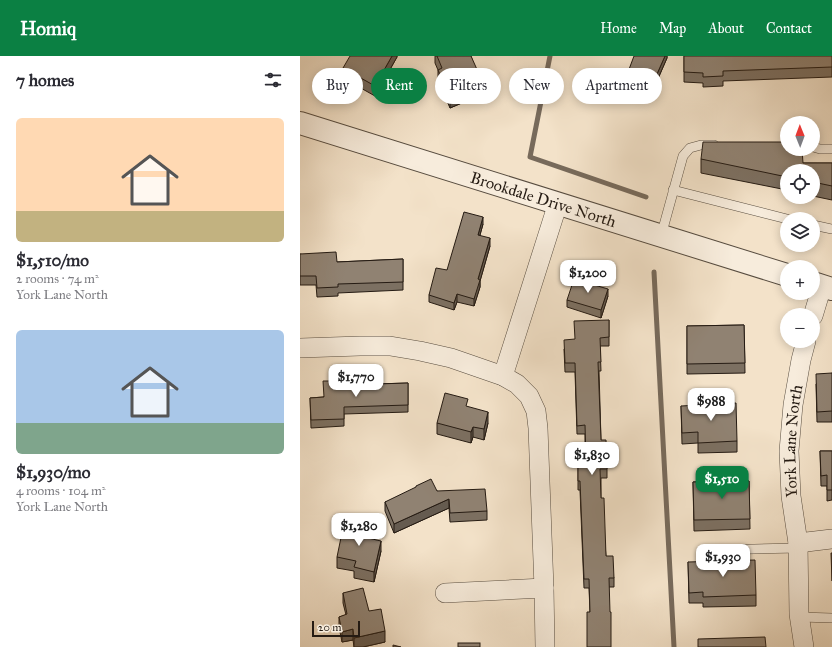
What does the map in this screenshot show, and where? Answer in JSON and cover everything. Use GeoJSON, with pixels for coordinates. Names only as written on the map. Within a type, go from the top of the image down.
{"type":"FeatureCollection","features":[{"type":"Feature","properties":{"kind":"street","name":"Brookdale Drive North"},"geometry":{"type":"LineString","coordinates":[[300,124],[780,273]]}},
{"type":"Feature","properties":{"kind":"street"},"geometry":{"type":"LineString","coordinates":[[502,376],[558,203]]}},
{"type":"Feature","properties":{"kind":"street"},"geometry":{"type":"LineString","coordinates":[[815,308],[822,286]]}},
{"type":"Feature","properties":{"kind":"street"},"geometry":{"type":"LineString","coordinates":[[300,348],[390,346],[420,351],[451,358],[502,376],[517,384],[529,396],[536,410],[538,428],[545,647]]}},
{"type":"Feature","properties":{"kind":"street","name":"York Lane North"},"geometry":{"type":"LineString","coordinates":[[804,348],[800,360],[793,405],[789,451],[791,496],[798,545],[800,617],[804,647]]}},
{"type":"Feature","properties":{"kind":"street"},"geometry":{"type":"LineString","coordinates":[[798,545],[832,539]]}},
{"type":"Feature","properties":{"kind":"street"},"geometry":{"type":"LineString","coordinates":[[445,593],[544,588]]}},
{"type":"Feature","properties":{"kind":"lane"},"geometry":{"type":"LineString","coordinates":[[661,236],[683,156],[690,148],[701,145],[724,145]]}},
{"type":"Feature","properties":{"kind":"lane"},"geometry":{"type":"LineString","coordinates":[[820,149],[832,149]]}},
{"type":"Feature","properties":{"kind":"lane"},"geometry":{"type":"LineString","coordinates":[[673,190],[780,217]]}},
{"type":"Feature","properties":{"kind":"lane"},"geometry":{"type":"LineString","coordinates":[[820,226],[832,229]]}},
{"type":"Feature","properties":{"kind":"lane"},"geometry":{"type":"LineString","coordinates":[[715,550],[798,545]]}},
{"type":"Feature","properties":{"kind":"lane"},"geometry":{"type":"LineString","coordinates":[[800,617],[832,618]]}},
{"type":"Feature","properties":{"kind":"building"},"geometry":{"type":"Polygon","coordinates":[[[350,56],[392,56],[385,68],[371,68],[371,84],[363,79],[363,68],[343,68],[350,56]]]}},
{"type":"Feature","properties":{"kind":"building"},"geometry":{"type":"Polygon","coordinates":[[[437,56],[471,56],[476,68],[442,68],[437,56]]]}},
{"type":"Feature","properties":{"kind":"building"},"geometry":{"type":"Polygon","coordinates":[[[634,56],[665,56],[660,68],[630,68],[634,56]]]}},
{"type":"Feature","properties":{"kind":"building"},"geometry":{"type":"Polygon","coordinates":[[[684,56],[832,56],[832,67],[723,71],[723,76],[703,77],[703,73],[684,72],[684,56]]]}},
{"type":"Feature","properties":{"kind":"building"},"geometry":{"type":"Polygon","coordinates":[[[703,142],[780,142],[780,156],[802,156],[803,163],[832,163],[832,186],[820,183],[820,164],[780,164],[780,176],[701,159],[703,142]]]}},
{"type":"Feature","properties":{"kind":"building"},"geometry":{"type":"Polygon","coordinates":[[[464,212],[483,217],[478,235],[490,238],[478,279],[480,280],[474,299],[457,294],[454,303],[429,295],[436,268],[447,270],[464,212]]]}},
{"type":"Feature","properties":{"kind":"building"},"geometry":{"type":"Polygon","coordinates":[[[336,252],[337,262],[403,259],[403,282],[338,284],[338,287],[317,288],[316,276],[300,276],[300,254],[336,252]]]}},
{"type":"Feature","properties":{"kind":"building"},"geometry":{"type":"Polygon","coordinates":[[[574,279],[608,289],[601,310],[567,300],[574,279]]]}},
{"type":"Feature","properties":{"kind":"building"},"geometry":{"type":"Polygon","coordinates":[[[609,320],[609,337],[600,338],[601,362],[598,362],[601,440],[606,440],[607,469],[600,469],[601,498],[604,498],[606,556],[613,556],[614,578],[609,578],[611,647],[587,647],[587,612],[590,612],[589,579],[584,579],[580,481],[578,481],[578,460],[586,459],[585,425],[577,426],[575,363],[565,363],[564,340],[575,339],[574,321],[609,320]]]}},
{"type":"Feature","properties":{"kind":"building"},"geometry":{"type":"Polygon","coordinates":[[[744,325],[745,363],[687,364],[687,326],[744,325]]]}},
{"type":"Feature","properties":{"kind":"building"},"geometry":{"type":"Polygon","coordinates":[[[832,373],[832,411],[817,412],[816,374],[832,373]]]}},
{"type":"Feature","properties":{"kind":"building"},"geometry":{"type":"Polygon","coordinates":[[[323,381],[342,381],[343,385],[408,383],[408,405],[344,407],[344,419],[311,420],[310,398],[324,397],[323,381]]]}},
{"type":"Feature","properties":{"kind":"building"},"geometry":{"type":"Polygon","coordinates":[[[445,393],[468,399],[466,406],[488,412],[484,429],[473,427],[471,432],[437,423],[445,393]]]}},
{"type":"Feature","properties":{"kind":"building"},"geometry":{"type":"Polygon","coordinates":[[[736,403],[737,441],[698,443],[698,432],[682,433],[681,406],[736,403]]]}},
{"type":"Feature","properties":{"kind":"building"},"geometry":{"type":"Polygon","coordinates":[[[820,451],[832,451],[832,490],[827,490],[827,475],[821,476],[820,451]]]}},
{"type":"Feature","properties":{"kind":"building"},"geometry":{"type":"Polygon","coordinates":[[[431,479],[437,491],[485,489],[487,511],[450,513],[449,499],[394,524],[385,502],[431,479]]]}},
{"type":"Feature","properties":{"kind":"building"},"geometry":{"type":"Polygon","coordinates":[[[749,481],[750,519],[694,520],[693,482],[749,481]]]}},
{"type":"Feature","properties":{"kind":"building"},"geometry":{"type":"Polygon","coordinates":[[[344,523],[370,529],[368,538],[381,541],[374,572],[354,567],[356,561],[337,557],[344,523]]]}},
{"type":"Feature","properties":{"kind":"building"},"geometry":{"type":"Polygon","coordinates":[[[831,553],[832,553],[832,581],[831,553]]]}},
{"type":"Feature","properties":{"kind":"building"},"geometry":{"type":"Polygon","coordinates":[[[755,560],[756,595],[703,597],[703,592],[689,593],[688,562],[755,560]]]}},
{"type":"Feature","properties":{"kind":"building"},"geometry":{"type":"Polygon","coordinates":[[[363,588],[369,611],[381,609],[385,631],[354,638],[353,629],[342,632],[339,617],[347,614],[343,593],[363,588]]]}},
{"type":"Feature","properties":{"kind":"building"},"geometry":{"type":"Polygon","coordinates":[[[765,637],[766,647],[698,647],[698,639],[765,637]]]}},
{"type":"Feature","properties":{"kind":"building"},"geometry":{"type":"Polygon","coordinates":[[[458,643],[480,643],[480,647],[458,647],[458,643]]]}},
{"type":"Feature","properties":{"kind":"waterway"},"geometry":{"type":"LineString","coordinates":[[550,56],[530,157],[646,197]]}},
{"type":"Feature","properties":{"kind":"waterway"},"geometry":{"type":"LineString","coordinates":[[654,272],[674,647]]}}]}
